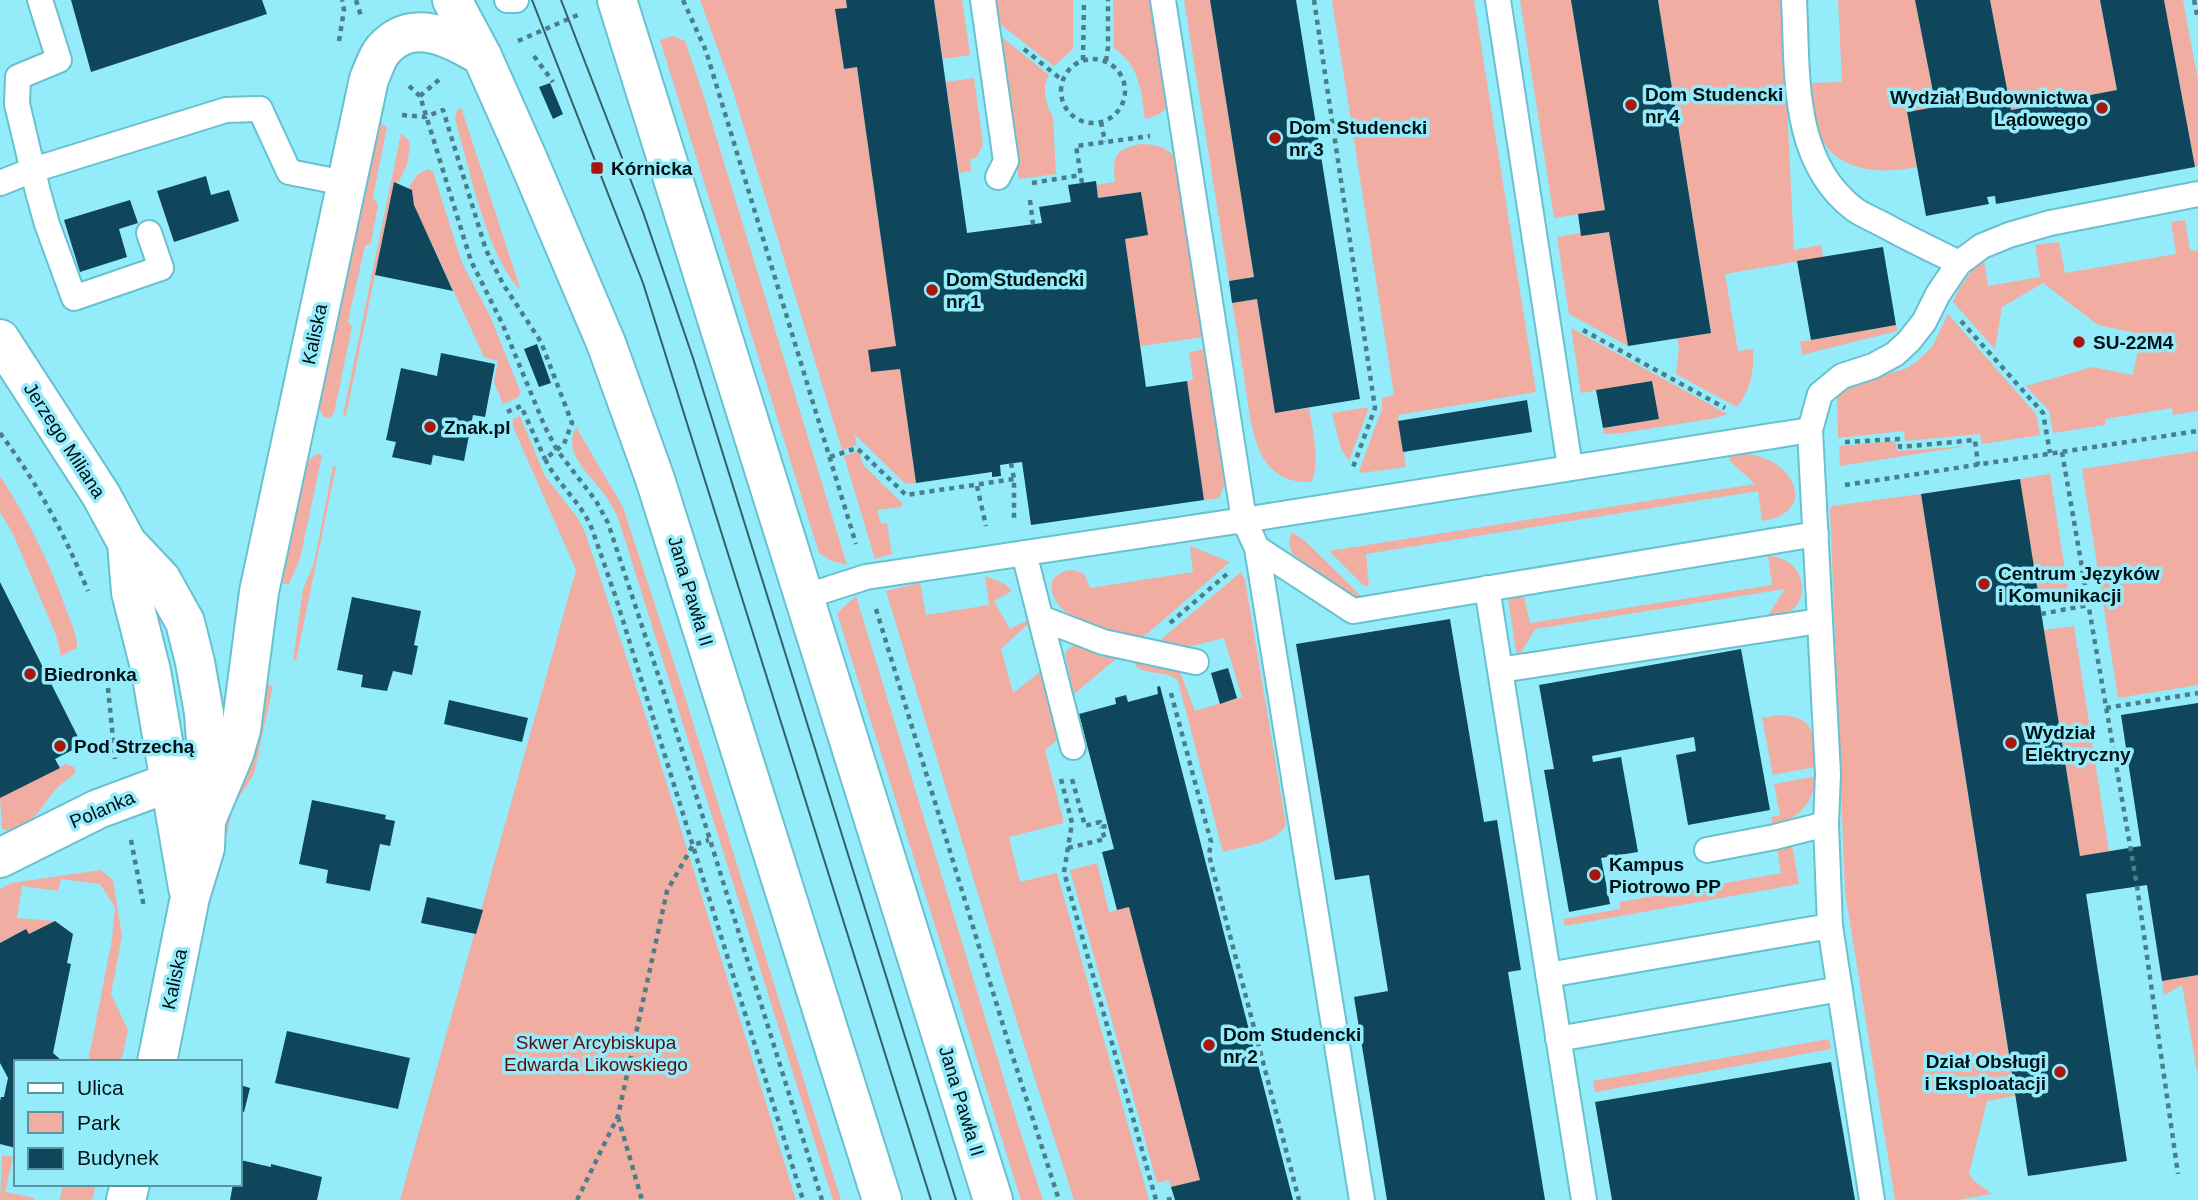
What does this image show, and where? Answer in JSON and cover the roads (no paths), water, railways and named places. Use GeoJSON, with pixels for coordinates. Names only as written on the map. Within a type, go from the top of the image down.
{"type":"FeatureCollection","features":[{"type":"Feature","properties":{"kind":"main road","name":"Jana Pawła II"},"geometry":{"type":"LineString","coordinates":[[452,0],[482,56],[606,344],[655,479],[883,1200]]}},
{"type":"Feature","properties":{"kind":"main road","name":"Jana Pawła II"},"geometry":{"type":"LineString","coordinates":[[617,0],[993,1200]]}},
{"type":"Feature","properties":{"kind":"main road","name":"Kaliska"},"geometry":{"type":"LineString","coordinates":[[208,816],[241,730],[259,592],[369,79],[382,51],[396,39],[411,32],[432,32],[482,56]]}},
{"type":"Feature","properties":{"kind":"main road","name":"Jerzego Miliana"},"geometry":{"type":"LineString","coordinates":[[0,339],[101,495],[127,543],[161,579],[185,622],[204,713],[208,768]]}},
{"type":"Feature","properties":{"kind":"main road","name":"Jerzego Miliana"},"geometry":{"type":"LineString","coordinates":[[127,543],[131,592],[151,671],[170,782]]}},
{"type":"Feature","properties":{"kind":"main road","name":"Kaliska"},"geometry":{"type":"LineString","coordinates":[[156,1060],[190,897],[205,848],[208,768],[227,752],[241,730]]}},
{"type":"Feature","properties":{"kind":"main road","name":"Polanka"},"geometry":{"type":"LineString","coordinates":[[0,858],[122,799],[208,768]]}},
{"type":"Feature","properties":{"kind":"main road","name":"Kaliska"},"geometry":{"type":"LineString","coordinates":[[170,782],[190,897]]}},
{"type":"Feature","properties":{"kind":"lane"},"geometry":{"type":"LineString","coordinates":[[40,0],[59,60],[18,77],[17,104],[47,224],[74,298],[161,268],[149,233]]}},
{"type":"Feature","properties":{"kind":"lane"},"geometry":{"type":"LineString","coordinates":[[507,0],[516,0]]}},
{"type":"Feature","properties":{"kind":"lane"},"geometry":{"type":"LineString","coordinates":[[983,0],[1006,161],[998,177]]}},
{"type":"Feature","properties":{"kind":"lane"},"geometry":{"type":"LineString","coordinates":[[1163,0],[1244,520],[1256,548],[1362,1200]]}},
{"type":"Feature","properties":{"kind":"lane"},"geometry":{"type":"LineString","coordinates":[[1498,0],[1570,467]]}},
{"type":"Feature","properties":{"kind":"lane"},"geometry":{"type":"LineString","coordinates":[[1794,0],[1798,93],[1802,125],[1812,156],[1826,178],[1855,210],[1959,263]]}},
{"type":"Feature","properties":{"kind":"lane"},"geometry":{"type":"LineString","coordinates":[[0,183],[33,170],[226,110],[260,109],[289,172],[345,183]]}},
{"type":"Feature","properties":{"kind":"lane"},"geometry":{"type":"LineString","coordinates":[[1872,1200],[1830,926],[1826,824],[1828,774],[1810,436],[1819,394],[1842,376],[1874,366],[1895,354],[1924,322],[1938,294],[1959,263],[1982,246],[2009,234],[2050,223],[2198,194]]}},
{"type":"Feature","properties":{"kind":"lane"},"geometry":{"type":"LineString","coordinates":[[804,597],[866,577],[1774,436],[1810,436]]}},
{"type":"Feature","properties":{"kind":"lane"},"geometry":{"type":"LineString","coordinates":[[1256,548],[1353,611],[1816,534]]}},
{"type":"Feature","properties":{"kind":"lane"},"geometry":{"type":"LineString","coordinates":[[1024,553],[1069,749]]}},
{"type":"Feature","properties":{"kind":"lane"},"geometry":{"type":"LineString","coordinates":[[1487,588],[1584,1200]]}},
{"type":"Feature","properties":{"kind":"lane"},"geometry":{"type":"LineString","coordinates":[[1041,618],[1103,642],[1196,662]]}},
{"type":"Feature","properties":{"kind":"lane"},"geometry":{"type":"LineString","coordinates":[[1500,670],[1819,621]]}},
{"type":"Feature","properties":{"kind":"lane"},"geometry":{"type":"LineString","coordinates":[[1707,850],[1826,824]]}},
{"type":"Feature","properties":{"kind":"lane"},"geometry":{"type":"LineString","coordinates":[[1548,975],[1830,926]]}},
{"type":"Feature","properties":{"kind":"lane"},"geometry":{"type":"LineString","coordinates":[[1558,1039],[1840,989]]}},
{"type":"Feature","properties":{"kind":"tram line"},"geometry":{"type":"LineString","coordinates":[[532,0],[643,283],[931,1200]]}},
{"type":"Feature","properties":{"kind":"tram line"},"geometry":{"type":"LineString","coordinates":[[561,0],[643,212],[693,358],[956,1200]]}},
{"type":"Feature","properties":{"kind":"place","name":"Dom Studencki nr 4"},"geometry":{"type":"Point","coordinates":[1631,105]}},
{"type":"Feature","properties":{"kind":"place","name":"Wydział Budownictwa Lądowego"},"geometry":{"type":"Point","coordinates":[2102,108]}},
{"type":"Feature","properties":{"kind":"place","name":"Dom Studencki nr 3"},"geometry":{"type":"Point","coordinates":[1275,138]}},
{"type":"Feature","properties":{"kind":"place","name":"Kórnicka"},"geometry":{"type":"Point","coordinates":[597,168]}},
{"type":"Feature","properties":{"kind":"place","name":"Dom Studencki nr 1"},"geometry":{"type":"Point","coordinates":[932,290]}},
{"type":"Feature","properties":{"kind":"place","name":"SU-22M4"},"geometry":{"type":"Point","coordinates":[2079,342]}},
{"type":"Feature","properties":{"kind":"place","name":"Znak.pl"},"geometry":{"type":"Point","coordinates":[430,427]}},
{"type":"Feature","properties":{"kind":"place","name":"Centrum Języków i Komunikacji"},"geometry":{"type":"Point","coordinates":[1984,584]}},
{"type":"Feature","properties":{"kind":"place","name":"Biedronka"},"geometry":{"type":"Point","coordinates":[30,674]}},
{"type":"Feature","properties":{"kind":"place","name":"Wydział Elektryczny"},"geometry":{"type":"Point","coordinates":[2011,743]}},
{"type":"Feature","properties":{"kind":"place","name":"Pod Strzechą"},"geometry":{"type":"Point","coordinates":[60,746]}},
{"type":"Feature","properties":{"kind":"place","name":"Kampus Piotrowo PP"},"geometry":{"type":"Point","coordinates":[1595,875]}},
{"type":"Feature","properties":{"kind":"place","name":"Dom Studencki nr 2"},"geometry":{"type":"Point","coordinates":[1209,1045]}},
{"type":"Feature","properties":{"kind":"place","name":"Dział Obsługi i Eksploatacji"},"geometry":{"type":"Point","coordinates":[2060,1072]}},
{"type":"Feature","properties":{"kind":"park label","name":"Skwer Arcybiskupa Edwarda Likowskiego"},"geometry":{"type":"Point","coordinates":[596,1053]}}]}
